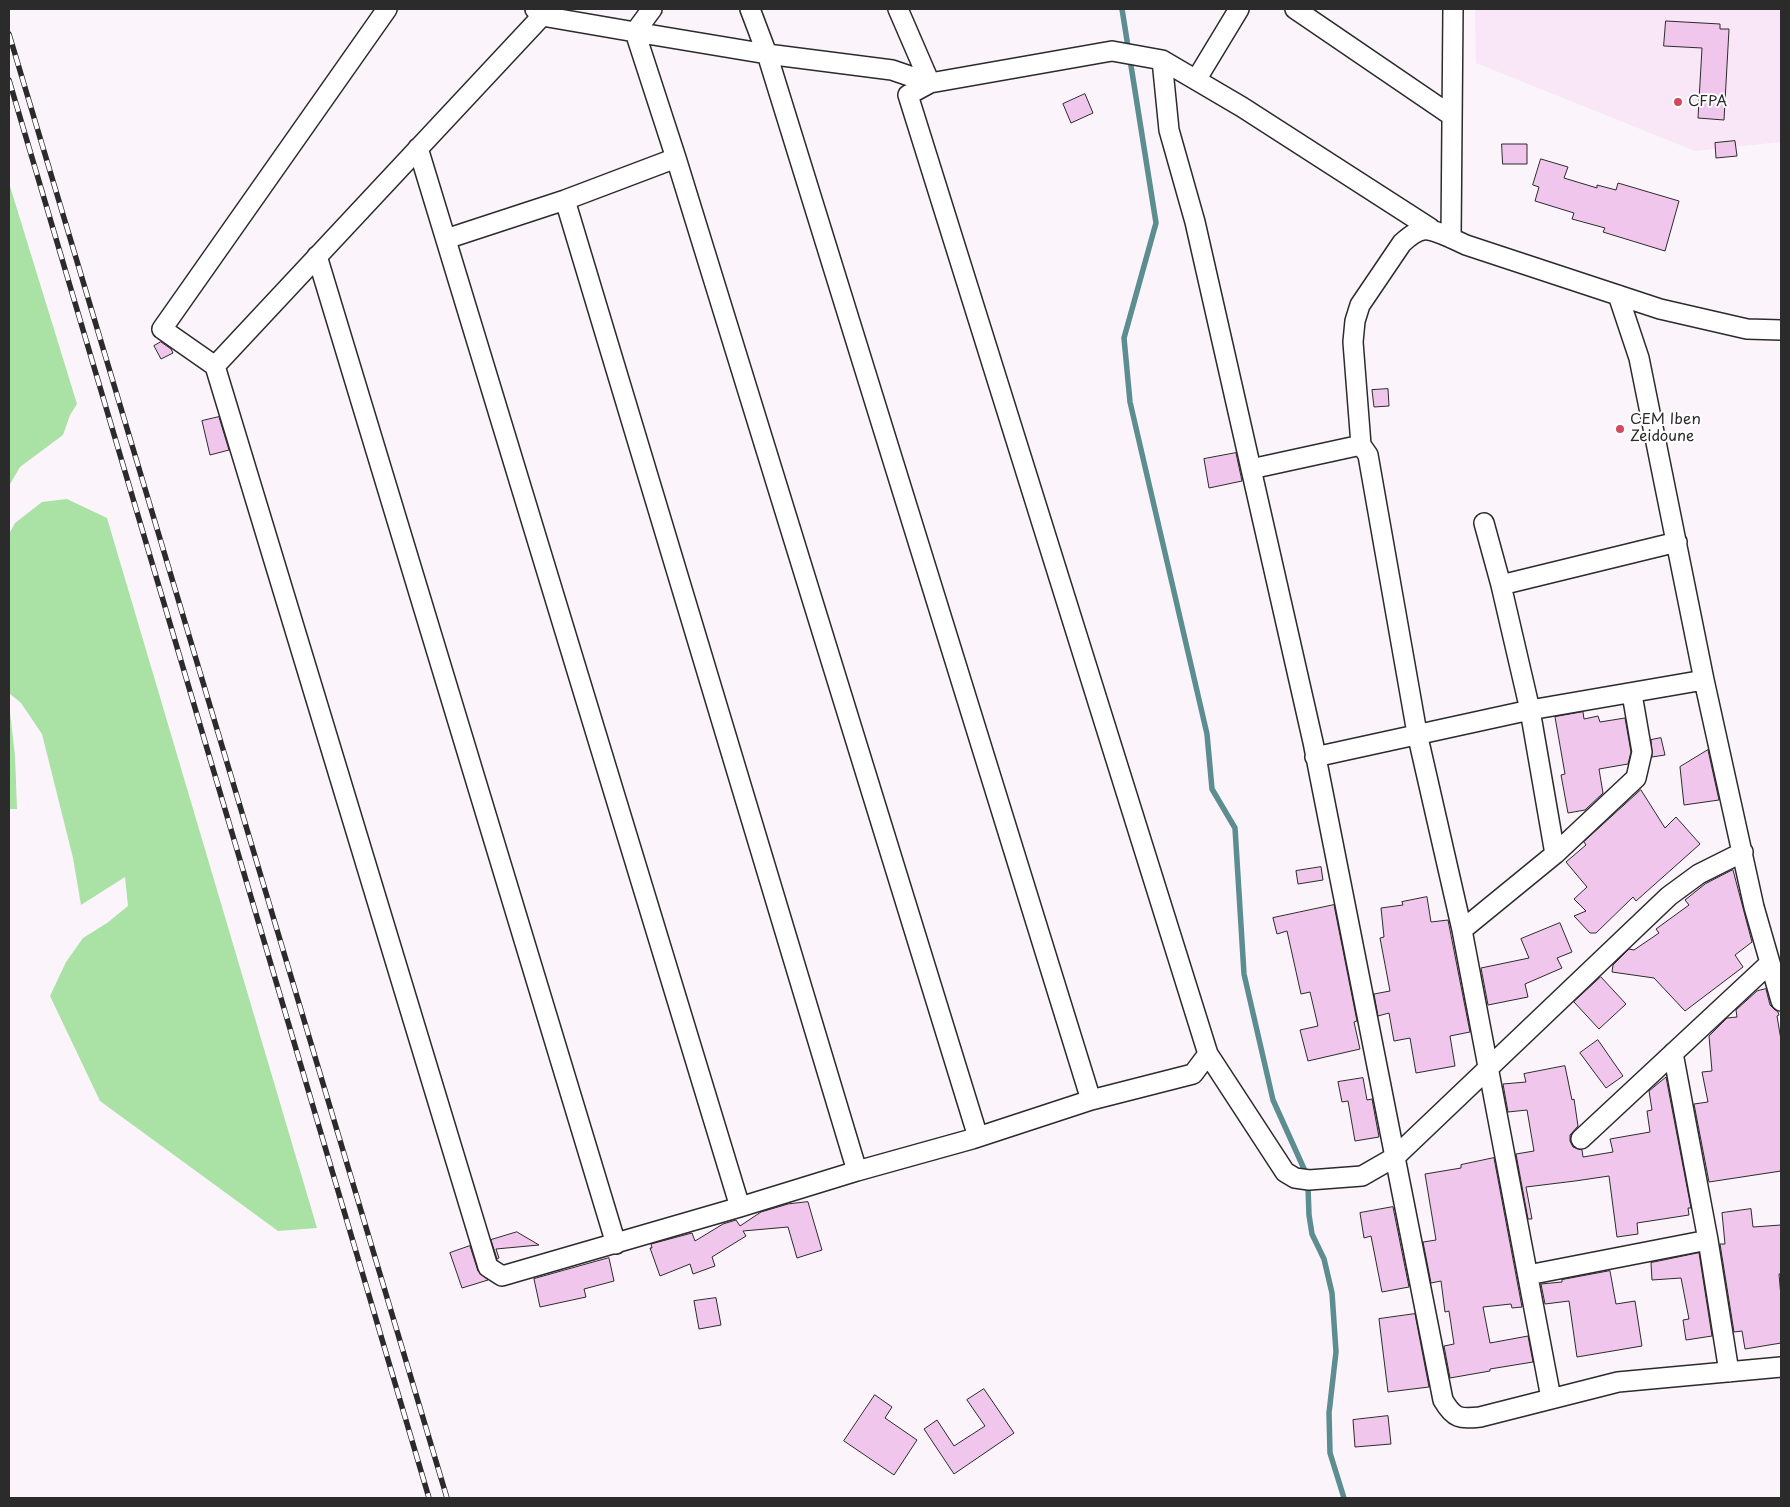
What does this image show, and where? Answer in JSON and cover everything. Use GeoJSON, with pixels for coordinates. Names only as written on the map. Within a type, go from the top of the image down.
{"type":"FeatureCollection","features":[{"type":"Feature","properties":{"kind":"street"},"geometry":{"type":"LineString","coordinates":[[387,9],[162,328],[215,366],[488,1267],[502,1276],[978,1137],[1091,1100],[1193,1074],[1208,1054]]}},
{"type":"Feature","properties":{"kind":"street"},"geometry":{"type":"LineString","coordinates":[[635,32],[652,9]]}},
{"type":"Feature","properties":{"kind":"street"},"geometry":{"type":"LineString","coordinates":[[750,9],[767,54],[1091,1100]]}},
{"type":"Feature","properties":{"kind":"street"},"geometry":{"type":"LineString","coordinates":[[898,9],[930,83]]}},
{"type":"Feature","properties":{"kind":"street"},"geometry":{"type":"LineString","coordinates":[[1196,80],[1239,9]]}},
{"type":"Feature","properties":{"kind":"street"},"geometry":{"type":"LineString","coordinates":[[1295,9],[1452,116]]}},
{"type":"Feature","properties":{"kind":"street"},"geometry":{"type":"LineString","coordinates":[[1451,238],[1452,9]]}},
{"type":"Feature","properties":{"kind":"street"},"geometry":{"type":"LineString","coordinates":[[215,366],[418,148],[539,12],[635,32],[767,54],[892,70],[930,83]]}},
{"type":"Feature","properties":{"kind":"street"},"geometry":{"type":"LineString","coordinates":[[635,32],[676,158],[978,1137]]}},
{"type":"Feature","properties":{"kind":"street"},"geometry":{"type":"LineString","coordinates":[[1742,852],[1700,874],[1668,896],[1395,1157],[1362,1176],[1308,1180],[1295,1178],[1284,1172],[1208,1054],[908,95],[930,83],[1112,51],[1162,60],[1242,106],[1430,228],[1466,245],[1660,309],[1747,329],[1781,330]]}},
{"type":"Feature","properties":{"kind":"street"},"geometry":{"type":"LineString","coordinates":[[1162,60],[1168,130],[1195,222],[1311,732],[1443,1400],[1450,1411],[1456,1416],[1465,1418],[1480,1417],[1618,1382],[1781,1367]]}},
{"type":"Feature","properties":{"kind":"street"},"geometry":{"type":"LineString","coordinates":[[418,148],[740,1207]]}},
{"type":"Feature","properties":{"kind":"street"},"geometry":{"type":"LineString","coordinates":[[446,239],[565,200],[676,158]]}},
{"type":"Feature","properties":{"kind":"street"},"geometry":{"type":"LineString","coordinates":[[565,200],[857,1171]]}},
{"type":"Feature","properties":{"kind":"street"},"geometry":{"type":"LineString","coordinates":[[1430,228],[1419,230],[1402,243],[1360,305],[1355,321],[1353,342],[1361,445],[1368,456],[1417,734],[1462,930],[1552,1398]]}},
{"type":"Feature","properties":{"kind":"street"},"geometry":{"type":"LineString","coordinates":[[317,256],[616,1244]]}},
{"type":"Feature","properties":{"kind":"street"},"geometry":{"type":"LineString","coordinates":[[1618,295],[1639,358],[1704,680],[1754,907],[1781,1001]]}},
{"type":"Feature","properties":{"kind":"street"},"geometry":{"type":"LineString","coordinates":[[1251,469],[1361,445]]}},
{"type":"Feature","properties":{"kind":"street"},"geometry":{"type":"LineString","coordinates":[[1484,523],[1530,710],[1555,854]]}},
{"type":"Feature","properties":{"kind":"street"},"geometry":{"type":"LineString","coordinates":[[1501,586],[1677,542]]}},
{"type":"Feature","properties":{"kind":"street"},"geometry":{"type":"LineString","coordinates":[[1315,757],[1530,710],[1632,694],[1704,680]]}},
{"type":"Feature","properties":{"kind":"street"},"geometry":{"type":"LineString","coordinates":[[1462,930],[1555,854],[1636,778],[1642,752],[1632,694]]}},
{"type":"Feature","properties":{"kind":"street"},"geometry":{"type":"LineString","coordinates":[[1581,1139],[1770,963]]}},
{"type":"Feature","properties":{"kind":"street"},"geometry":{"type":"LineString","coordinates":[[1673,1053],[1708,1240],[1729,1372]]}},
{"type":"Feature","properties":{"kind":"street"},"geometry":{"type":"LineString","coordinates":[[1528,1275],[1708,1240]]}},
{"type":"Feature","properties":{"kind":"shaded area","name":"CFPA"},"geometry":{"type":"Polygon","coordinates":[[[1475,9],[1781,9],[1781,142],[1695,151],[1476,63],[1475,9]]]}},
{"type":"Feature","properties":{"kind":"green space"},"geometry":{"type":"Polygon","coordinates":[[[9,183],[77,404],[70,415],[63,435],[20,467],[9,486],[9,183]]]}},
{"type":"Feature","properties":{"kind":"green space"},"geometry":{"type":"Polygon","coordinates":[[[67,499],[107,518],[317,1228],[278,1231],[100,1101],[50,996],[66,962],[83,938],[107,923],[128,906],[125,877],[81,905],[73,858],[42,734],[21,703],[9,693],[9,534],[15,523],[42,502],[67,499]]]}},
{"type":"Feature","properties":{"kind":"green space"},"geometry":{"type":"Polygon","coordinates":[[[9,704],[15,756],[17,809],[9,809],[9,704]]]}},
{"type":"Feature","properties":{"kind":"building"},"geometry":{"type":"Polygon","coordinates":[[[1666,21],[1720,24],[1720,29],[1729,29],[1724,120],[1698,118],[1702,48],[1664,46],[1666,21]]]}},
{"type":"Feature","properties":{"kind":"building"},"geometry":{"type":"Polygon","coordinates":[[[1085,94],[1093,113],[1071,123],[1063,104],[1085,94]]]}},
{"type":"Feature","properties":{"kind":"building"},"geometry":{"type":"Polygon","coordinates":[[[1735,141],[1737,156],[1716,158],[1715,143],[1735,141]]]}},
{"type":"Feature","properties":{"kind":"building"},"geometry":{"type":"Polygon","coordinates":[[[1502,144],[1527,144],[1527,164],[1503,164],[1502,144]]]}},
{"type":"Feature","properties":{"kind":"building"},"geometry":{"type":"Polygon","coordinates":[[[1541,159],[1568,167],[1564,178],[1597,188],[1597,185],[1616,190],[1618,183],[1679,201],[1665,251],[1603,232],[1605,228],[1572,219],[1574,213],[1535,201],[1539,187],[1533,185],[1541,159]]]}},
{"type":"Feature","properties":{"kind":"building"},"geometry":{"type":"Polygon","coordinates":[[[161,342],[171,349],[173,353],[161,359],[154,346],[161,342]]]}},
{"type":"Feature","properties":{"kind":"building"},"geometry":{"type":"Polygon","coordinates":[[[1388,389],[1389,406],[1374,407],[1372,390],[1388,389]]]}},
{"type":"Feature","properties":{"kind":"building"},"geometry":{"type":"Polygon","coordinates":[[[219,417],[229,450],[210,455],[202,421],[219,417]]]}},
{"type":"Feature","properties":{"kind":"building"},"geometry":{"type":"Polygon","coordinates":[[[1236,453],[1242,481],[1209,488],[1204,459],[1236,453]]]}},
{"type":"Feature","properties":{"kind":"building"},"geometry":{"type":"Polygon","coordinates":[[[1583,712],[1584,719],[1598,716],[1600,722],[1625,718],[1631,752],[1628,764],[1599,769],[1603,793],[1585,810],[1568,813],[1561,775],[1565,774],[1555,717],[1583,712]]]}},
{"type":"Feature","properties":{"kind":"building"},"geometry":{"type":"Polygon","coordinates":[[[1661,738],[1665,755],[1652,757],[1651,740],[1661,738]]]}},
{"type":"Feature","properties":{"kind":"building"},"geometry":{"type":"Polygon","coordinates":[[[1708,750],[1719,800],[1684,805],[1680,767],[1708,750]]]}},
{"type":"Feature","properties":{"kind":"building"},"geometry":{"type":"Polygon","coordinates":[[[1641,790],[1665,828],[1676,817],[1700,844],[1636,901],[1633,897],[1596,933],[1590,933],[1574,916],[1586,911],[1574,899],[1587,887],[1566,862],[1586,845],[1584,842],[1641,790]]]}},
{"type":"Feature","properties":{"kind":"building"},"geometry":{"type":"Polygon","coordinates":[[[1321,867],[1323,880],[1298,884],[1296,871],[1321,867]]]}},
{"type":"Feature","properties":{"kind":"building"},"geometry":{"type":"Polygon","coordinates":[[[1733,870],[1752,942],[1735,955],[1743,967],[1685,1011],[1654,978],[1612,972],[1613,965],[1629,949],[1634,950],[1659,933],[1656,929],[1689,905],[1685,900],[1705,884],[1733,870]]]}},
{"type":"Feature","properties":{"kind":"building"},"geometry":{"type":"Polygon","coordinates":[[[1427,897],[1431,922],[1448,920],[1470,1032],[1450,1036],[1455,1066],[1416,1073],[1410,1038],[1394,1041],[1389,1013],[1378,1016],[1374,994],[1390,991],[1380,938],[1384,937],[1381,908],[1403,905],[1402,902],[1427,897]]]}},
{"type":"Feature","properties":{"kind":"building"},"geometry":{"type":"Polygon","coordinates":[[[1334,905],[1357,1021],[1354,1022],[1360,1049],[1308,1061],[1300,1030],[1318,1026],[1310,992],[1301,994],[1287,931],[1277,934],[1273,918],[1334,905]]]}},
{"type":"Feature","properties":{"kind":"building"},"geometry":{"type":"Polygon","coordinates":[[[1560,923],[1572,952],[1557,958],[1562,968],[1525,984],[1528,997],[1488,1005],[1481,968],[1529,958],[1521,939],[1560,923]]]}},
{"type":"Feature","properties":{"kind":"building"},"geometry":{"type":"Polygon","coordinates":[[[1601,977],[1626,1004],[1599,1029],[1574,1002],[1601,977]]]}},
{"type":"Feature","properties":{"kind":"building"},"geometry":{"type":"Polygon","coordinates":[[[1766,989],[1770,1005],[1779,1015],[1777,1016],[1781,1040],[1781,1171],[1709,1182],[1694,1104],[1708,1102],[1702,1072],[1712,1071],[1709,1036],[1727,1018],[1737,1017],[1736,1010],[1757,991],[1766,989]]]}},
{"type":"Feature","properties":{"kind":"building"},"geometry":{"type":"Polygon","coordinates":[[[1598,1040],[1623,1076],[1606,1088],[1580,1053],[1598,1040]]]}},
{"type":"Feature","properties":{"kind":"building"},"geometry":{"type":"Polygon","coordinates":[[[1565,1066],[1572,1100],[1574,1099],[1578,1126],[1570,1135],[1570,1141],[1573,1147],[1582,1150],[1583,1157],[1613,1152],[1610,1139],[1650,1132],[1647,1111],[1652,1110],[1649,1091],[1666,1077],[1691,1208],[1688,1208],[1689,1215],[1637,1223],[1638,1234],[1617,1237],[1609,1176],[1526,1187],[1532,1219],[1528,1219],[1516,1154],[1534,1151],[1527,1110],[1508,1112],[1503,1084],[1526,1082],[1524,1074],[1565,1066]]]}},
{"type":"Feature","properties":{"kind":"building"},"geometry":{"type":"Polygon","coordinates":[[[1363,1078],[1367,1100],[1372,1099],[1379,1137],[1355,1141],[1348,1101],[1342,1102],[1338,1082],[1363,1078]]]}},
{"type":"Feature","properties":{"kind":"building"},"geometry":{"type":"Polygon","coordinates":[[[1494,1158],[1522,1307],[1512,1308],[1511,1304],[1483,1307],[1490,1343],[1528,1336],[1533,1362],[1450,1378],[1444,1346],[1454,1344],[1449,1311],[1445,1312],[1441,1281],[1431,1283],[1423,1242],[1436,1240],[1425,1174],[1461,1168],[1461,1165],[1494,1158]]]}},
{"type":"Feature","properties":{"kind":"building"},"geometry":{"type":"Polygon","coordinates":[[[808,1202],[822,1250],[797,1258],[788,1227],[743,1231],[746,1236],[712,1257],[715,1266],[693,1274],[690,1264],[660,1276],[650,1248],[652,1248],[651,1244],[692,1233],[695,1241],[723,1224],[736,1220],[740,1226],[761,1212],[788,1204],[808,1202]]]}},
{"type":"Feature","properties":{"kind":"building"},"geometry":{"type":"Polygon","coordinates":[[[1393,1207],[1409,1287],[1382,1292],[1371,1236],[1364,1238],[1360,1213],[1393,1207]]]}},
{"type":"Feature","properties":{"kind":"building"},"geometry":{"type":"Polygon","coordinates":[[[1751,1209],[1753,1227],[1781,1225],[1781,1274],[1779,1274],[1781,1343],[1745,1349],[1742,1331],[1734,1332],[1720,1244],[1725,1244],[1722,1213],[1751,1209]]]}},
{"type":"Feature","properties":{"kind":"building"},"geometry":{"type":"Polygon","coordinates":[[[517,1232],[539,1245],[496,1249],[499,1258],[497,1259],[491,1240],[517,1232]]]}},
{"type":"Feature","properties":{"kind":"building"},"geometry":{"type":"Polygon","coordinates":[[[470,1246],[478,1271],[488,1280],[462,1288],[450,1253],[470,1246]]]}},
{"type":"Feature","properties":{"kind":"building"},"geometry":{"type":"Polygon","coordinates":[[[1699,1253],[1712,1336],[1686,1340],[1683,1320],[1689,1319],[1681,1278],[1652,1280],[1651,1263],[1699,1253]]]}},
{"type":"Feature","properties":{"kind":"building"},"geometry":{"type":"Polygon","coordinates":[[[609,1258],[614,1281],[584,1289],[586,1297],[540,1307],[534,1279],[609,1258]]]}},
{"type":"Feature","properties":{"kind":"building"},"geometry":{"type":"Polygon","coordinates":[[[1610,1271],[1616,1304],[1635,1301],[1642,1346],[1577,1357],[1569,1301],[1545,1304],[1541,1284],[1562,1282],[1562,1280],[1610,1271]]]}},
{"type":"Feature","properties":{"kind":"building"},"geometry":{"type":"Polygon","coordinates":[[[716,1298],[721,1325],[699,1329],[694,1301],[716,1298]]]}},
{"type":"Feature","properties":{"kind":"building"},"geometry":{"type":"Polygon","coordinates":[[[1415,1314],[1429,1387],[1388,1392],[1379,1319],[1415,1314]]]}},
{"type":"Feature","properties":{"kind":"building"},"geometry":{"type":"Polygon","coordinates":[[[984,1389],[1014,1433],[954,1474],[924,1429],[937,1420],[954,1446],[985,1426],[967,1400],[984,1389]]]}},
{"type":"Feature","properties":{"kind":"building"},"geometry":{"type":"Polygon","coordinates":[[[875,1395],[892,1407],[885,1418],[917,1440],[894,1475],[844,1441],[875,1395]]]}},
{"type":"Feature","properties":{"kind":"building"},"geometry":{"type":"Polygon","coordinates":[[[1388,1416],[1391,1444],[1355,1447],[1353,1420],[1388,1416]]]}},
{"type":"Feature","properties":{"kind":"waterway"},"geometry":{"type":"LineString","coordinates":[[1122,9],[1156,223],[1124,338],[1130,402],[1207,734],[1212,789],[1235,828],[1244,974],[1273,1100],[1305,1171],[1312,1234],[1324,1259],[1332,1293],[1336,1352],[1329,1413],[1330,1453],[1344,1498]]}},
{"type":"Feature","properties":{"kind":"railway"},"geometry":{"type":"LineString","coordinates":[[9,34],[447,1498]]}},
{"type":"Feature","properties":{"kind":"railway"},"geometry":{"type":"LineString","coordinates":[[9,80],[429,1498]]}},
{"type":"Feature","properties":{"kind":"place","name":"CFPA"},"geometry":{"type":"Point","coordinates":[1678,102]}},
{"type":"Feature","properties":{"kind":"place","name":"CEM Iben Zeidoune"},"geometry":{"type":"Point","coordinates":[1620,429]}}]}
